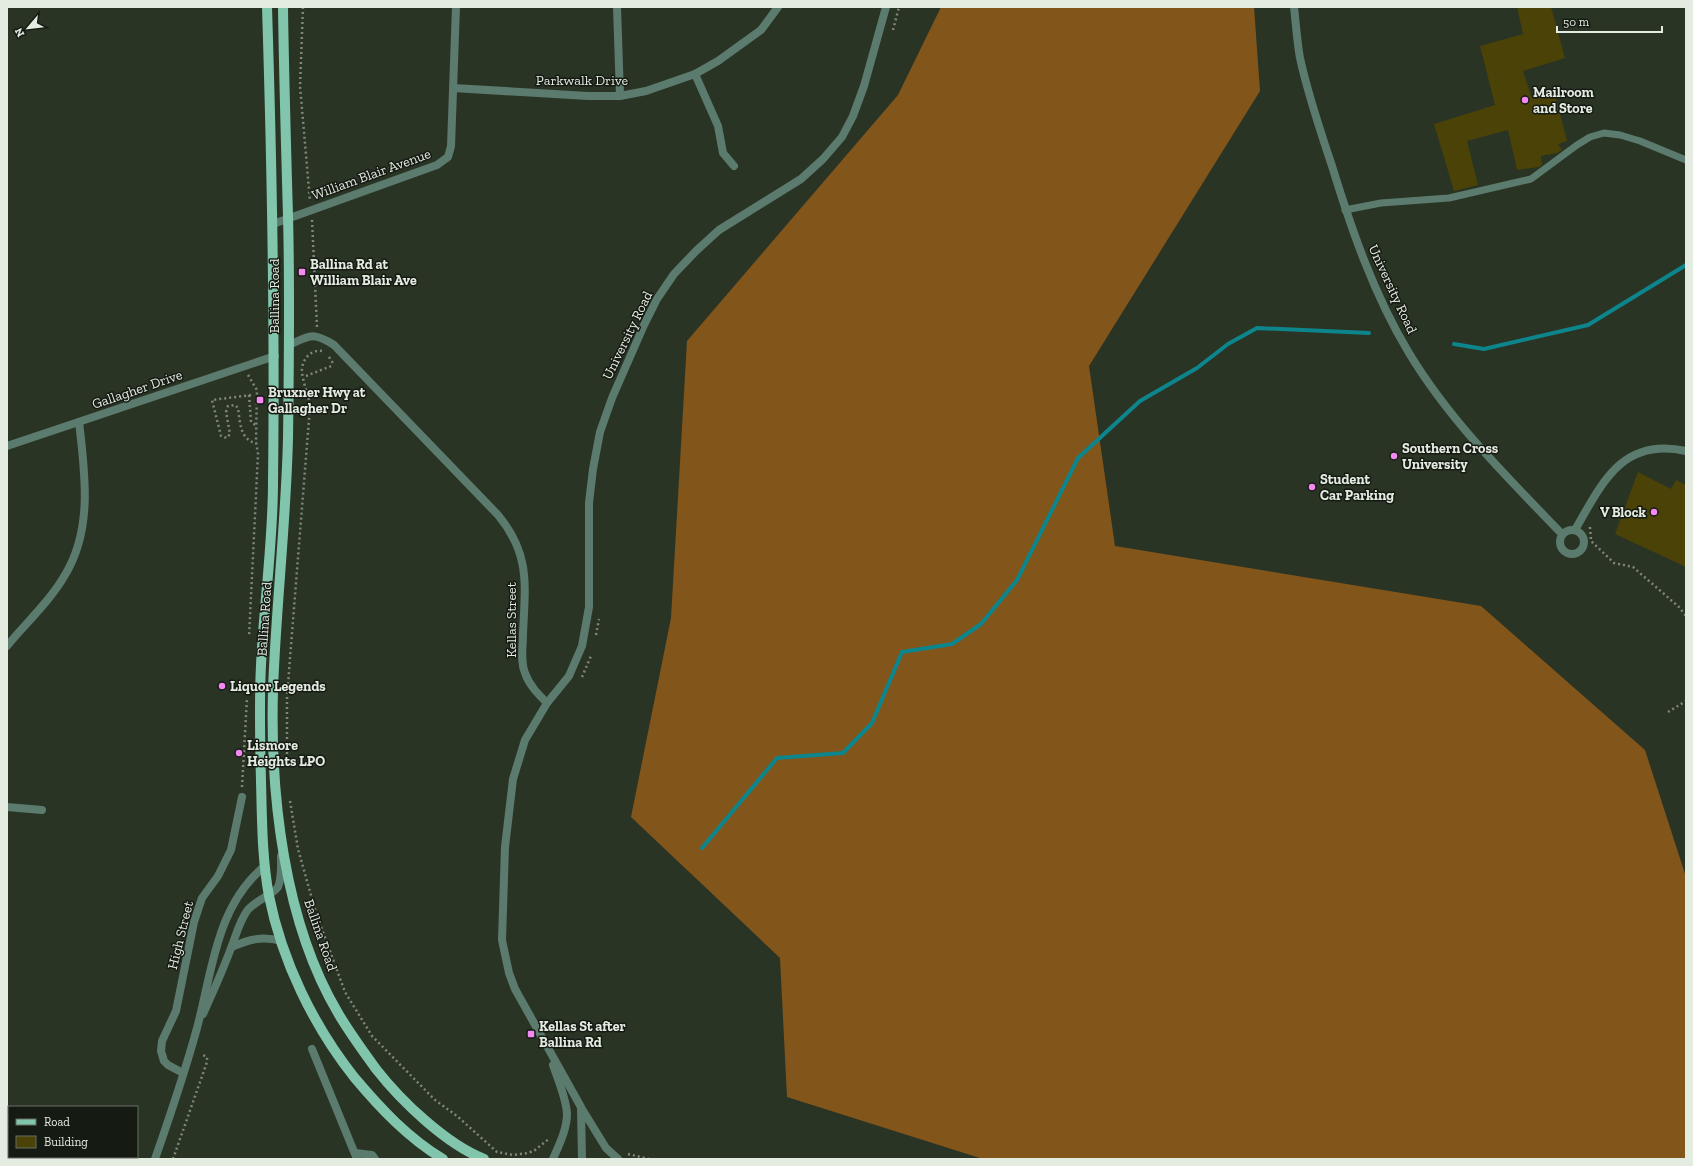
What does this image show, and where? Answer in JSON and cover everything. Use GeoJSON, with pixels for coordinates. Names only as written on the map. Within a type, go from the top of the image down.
{"type":"FeatureCollection","features":[{"type":"Feature","properties":{"kind":"main road","name":"Ballina Road"},"geometry":{"type":"LineString","coordinates":[[267,7],[275,356],[273,498],[261,668],[259,732],[265,866],[269,894],[281,941],[297,982],[317,1023],[342,1062],[373,1100],[426,1149],[443,1159]]}},
{"type":"Feature","properties":{"kind":"main road","name":"Ballina Road"},"geometry":{"type":"LineString","coordinates":[[283,7],[288,218],[288,444],[283,549],[273,692],[274,752],[282,844],[295,907],[310,952],[327,993],[338,1014],[380,1073],[411,1107],[457,1145],[484,1159]]}},
{"type":"Feature","properties":{"kind":"street","name":"William Blair Avenue"},"geometry":{"type":"LineString","coordinates":[[273,224],[443,162],[448,157],[450,146],[456,7]]}},
{"type":"Feature","properties":{"kind":"street"},"geometry":{"type":"LineString","coordinates":[[617,7],[620,96]]}},
{"type":"Feature","properties":{"kind":"street","name":"Parkwalk Drive"},"geometry":{"type":"LineString","coordinates":[[453,88],[588,96],[620,96],[646,91],[695,74],[718,61],[761,30],[778,7]]}},
{"type":"Feature","properties":{"kind":"street","name":"University Road"},"geometry":{"type":"LineString","coordinates":[[547,703],[569,676],[582,646],[589,607],[589,503],[600,432],[612,398],[644,325],[657,299],[674,274],[696,251],[719,230],[801,179],[823,159],[842,137],[853,116],[864,86],[886,7]]}},
{"type":"Feature","properties":{"kind":"street","name":"University Road"},"geometry":{"type":"LineString","coordinates":[[1294,7],[1300,57],[1306,83],[1346,210],[1367,271],[1380,300],[1427,381],[1484,452],[1562,534]]}},
{"type":"Feature","properties":{"kind":"street"},"geometry":{"type":"LineString","coordinates":[[695,74],[718,126],[723,152],[734,166]]}},
{"type":"Feature","properties":{"kind":"street","name":"Kellas Street"},"geometry":{"type":"LineString","coordinates":[[289,345],[313,335],[319,336],[334,345],[510,529],[518,546],[523,566],[525,586],[522,660],[525,673],[530,684],[547,703]]}},
{"type":"Feature","properties":{"kind":"street","name":"Gallagher Drive"},"geometry":{"type":"LineString","coordinates":[[7,446],[275,356]]}},
{"type":"Feature","properties":{"kind":"street"},"geometry":{"type":"LineString","coordinates":[[7,646],[54,590],[65,575],[75,555],[82,528],[85,498],[80,422]]}},
{"type":"Feature","properties":{"kind":"street"},"geometry":{"type":"LineString","coordinates":[[1575,530],[1602,485],[1621,464],[1647,450],[1661,448],[1686,452]]}},
{"type":"Feature","properties":{"kind":"street"},"geometry":{"type":"LineString","coordinates":[[1568,530],[1575,530],[1582,534],[1584,542],[1581,549],[1576,553],[1568,554],[1559,544],[1562,534],[1568,530]]}},
{"type":"Feature","properties":{"kind":"street"},"geometry":{"type":"LineString","coordinates":[[547,703],[525,740],[513,779],[505,848],[502,940],[509,973],[515,989],[581,1107],[606,1148],[618,1159]]}},
{"type":"Feature","properties":{"kind":"street","name":"High Street"},"geometry":{"type":"LineString","coordinates":[[183,1073],[168,1065],[164,1061],[161,1051],[162,1041],[176,1011],[196,916],[202,898],[218,876],[231,850],[242,797]]}},
{"type":"Feature","properties":{"kind":"street"},"geometry":{"type":"LineString","coordinates":[[7,807],[42,810]]}},
{"type":"Feature","properties":{"kind":"street"},"geometry":{"type":"LineString","coordinates":[[197,1028],[246,912],[255,902],[275,891],[279,882],[282,844]]}},
{"type":"Feature","properties":{"kind":"street"},"geometry":{"type":"LineString","coordinates":[[155,1159],[197,1028],[209,970],[218,941],[233,905],[242,889],[256,873],[265,866]]}},
{"type":"Feature","properties":{"kind":"street"},"geometry":{"type":"LineString","coordinates":[[232,947],[252,939],[261,938],[281,941]]}},
{"type":"Feature","properties":{"kind":"street"},"geometry":{"type":"LineString","coordinates":[[544,1042],[562,1091],[567,1114],[564,1132],[553,1159]]}},
{"type":"Feature","properties":{"kind":"street"},"geometry":{"type":"LineString","coordinates":[[312,1049],[356,1156],[372,1155],[375,1159]]}},
{"type":"Feature","properties":{"kind":"street"},"geometry":{"type":"LineString","coordinates":[[581,1107],[582,1159]]}},
{"type":"Feature","properties":{"kind":"lane"},"geometry":{"type":"LineString","coordinates":[[1346,210],[1381,203],[1449,198],[1531,180],[1577,145],[1590,137],[1604,133],[1620,135],[1633,139],[1686,160]]}},
{"type":"Feature","properties":{"kind":"path"},"geometry":{"type":"LineString","coordinates":[[303,7],[300,86],[310,200]]}},
{"type":"Feature","properties":{"kind":"path"},"geometry":{"type":"LineString","coordinates":[[891,36],[899,7]]}},
{"type":"Feature","properties":{"kind":"path"},"geometry":{"type":"LineString","coordinates":[[312,220],[316,326]]}},
{"type":"Feature","properties":{"kind":"path"},"geometry":{"type":"LineString","coordinates":[[287,768],[288,684],[310,407],[302,370],[307,358],[316,351],[325,353],[334,365]]}},
{"type":"Feature","properties":{"kind":"path"},"geometry":{"type":"LineString","coordinates":[[306,376],[350,360]]}},
{"type":"Feature","properties":{"kind":"path"},"geometry":{"type":"LineString","coordinates":[[245,366],[248,378],[257,390],[256,444],[258,454],[249,643]]}},
{"type":"Feature","properties":{"kind":"path"},"geometry":{"type":"LineString","coordinates":[[256,426],[251,422],[250,395],[212,400],[221,436],[227,438],[230,436],[231,432],[226,412],[228,406],[235,405],[238,408],[244,437],[248,441],[256,444]]}},
{"type":"Feature","properties":{"kind":"path"},"geometry":{"type":"LineString","coordinates":[[1591,523],[1589,529],[1591,541],[1614,563],[1633,567],[1686,616]]}},
{"type":"Feature","properties":{"kind":"path"},"geometry":{"type":"LineString","coordinates":[[596,639],[600,615]]}},
{"type":"Feature","properties":{"kind":"path"},"geometry":{"type":"LineString","coordinates":[[580,680],[592,653]]}},
{"type":"Feature","properties":{"kind":"path"},"geometry":{"type":"LineString","coordinates":[[242,797],[247,690]]}},
{"type":"Feature","properties":{"kind":"path"},"geometry":{"type":"LineString","coordinates":[[1668,712],[1686,701]]}},
{"type":"Feature","properties":{"kind":"path"},"geometry":{"type":"LineString","coordinates":[[289,796],[298,849],[316,913],[345,992],[372,1036],[435,1100],[462,1120],[497,1152],[513,1155],[528,1153],[535,1150],[552,1137]]}},
{"type":"Feature","properties":{"kind":"path"},"geometry":{"type":"LineString","coordinates":[[173,1159],[208,1062],[207,1057],[204,1055]]}},
{"type":"Feature","properties":{"kind":"shaded area"},"geometry":{"type":"Polygon","coordinates":[[[941,7],[1254,7],[1260,91],[1089,366],[1115,546],[1481,606],[1645,750],[1686,877],[1686,1159],[983,1159],[787,1097],[780,958],[631,817],[671,618],[687,341],[898,95],[941,7]]]}},
{"type":"Feature","properties":{"kind":"building","name":"Mailroom and Store"},"geometry":{"type":"Polygon","coordinates":[[[1517,7],[1551,7],[1565,58],[1523,71],[1531,96],[1554,91],[1567,141],[1558,144],[1562,150],[1557,153],[1541,156],[1542,165],[1539,167],[1517,170],[1508,130],[1467,141],[1478,185],[1454,191],[1434,124],[1495,105],[1480,46],[1523,34],[1517,7]]]}},
{"type":"Feature","properties":{"kind":"building","name":"V Block"},"geometry":{"type":"Polygon","coordinates":[[[1638,472],[1671,489],[1676,480],[1686,485],[1686,567],[1615,534],[1638,472]]]}},
{"type":"Feature","properties":{"kind":"waterway"},"geometry":{"type":"LineString","coordinates":[[1454,344],[1484,349],[1588,325],[1686,265]]}},
{"type":"Feature","properties":{"kind":"waterway"},"geometry":{"type":"LineString","coordinates":[[702,848],[777,758],[843,753],[872,723],[902,652],[952,644],[981,624],[1017,580],[1078,458],[1140,401],[1197,368],[1228,344],[1257,328],[1369,333]]}},
{"type":"Feature","properties":{"kind":"place","name":"Mailroom and Store"},"geometry":{"type":"Point","coordinates":[1525,100]}},
{"type":"Feature","properties":{"kind":"place","name":"Ballina Rd at William Blair Ave"},"geometry":{"type":"Point","coordinates":[302,272]}},
{"type":"Feature","properties":{"kind":"place","name":"Bruxner Hwy at Gallagher Dr"},"geometry":{"type":"Point","coordinates":[260,400]}},
{"type":"Feature","properties":{"kind":"place","name":"Southern Cross University"},"geometry":{"type":"Point","coordinates":[1394,456]}},
{"type":"Feature","properties":{"kind":"place","name":"Student Car Parking"},"geometry":{"type":"Point","coordinates":[1312,487]}},
{"type":"Feature","properties":{"kind":"place","name":"V Block"},"geometry":{"type":"Point","coordinates":[1654,512]}},
{"type":"Feature","properties":{"kind":"place","name":"Liquor Legends"},"geometry":{"type":"Point","coordinates":[222,686]}},
{"type":"Feature","properties":{"kind":"place","name":"Lismore Heights LPO"},"geometry":{"type":"Point","coordinates":[239,753]}},
{"type":"Feature","properties":{"kind":"place","name":"Kellas St after Ballina Rd"},"geometry":{"type":"Point","coordinates":[531,1034]}}]}
